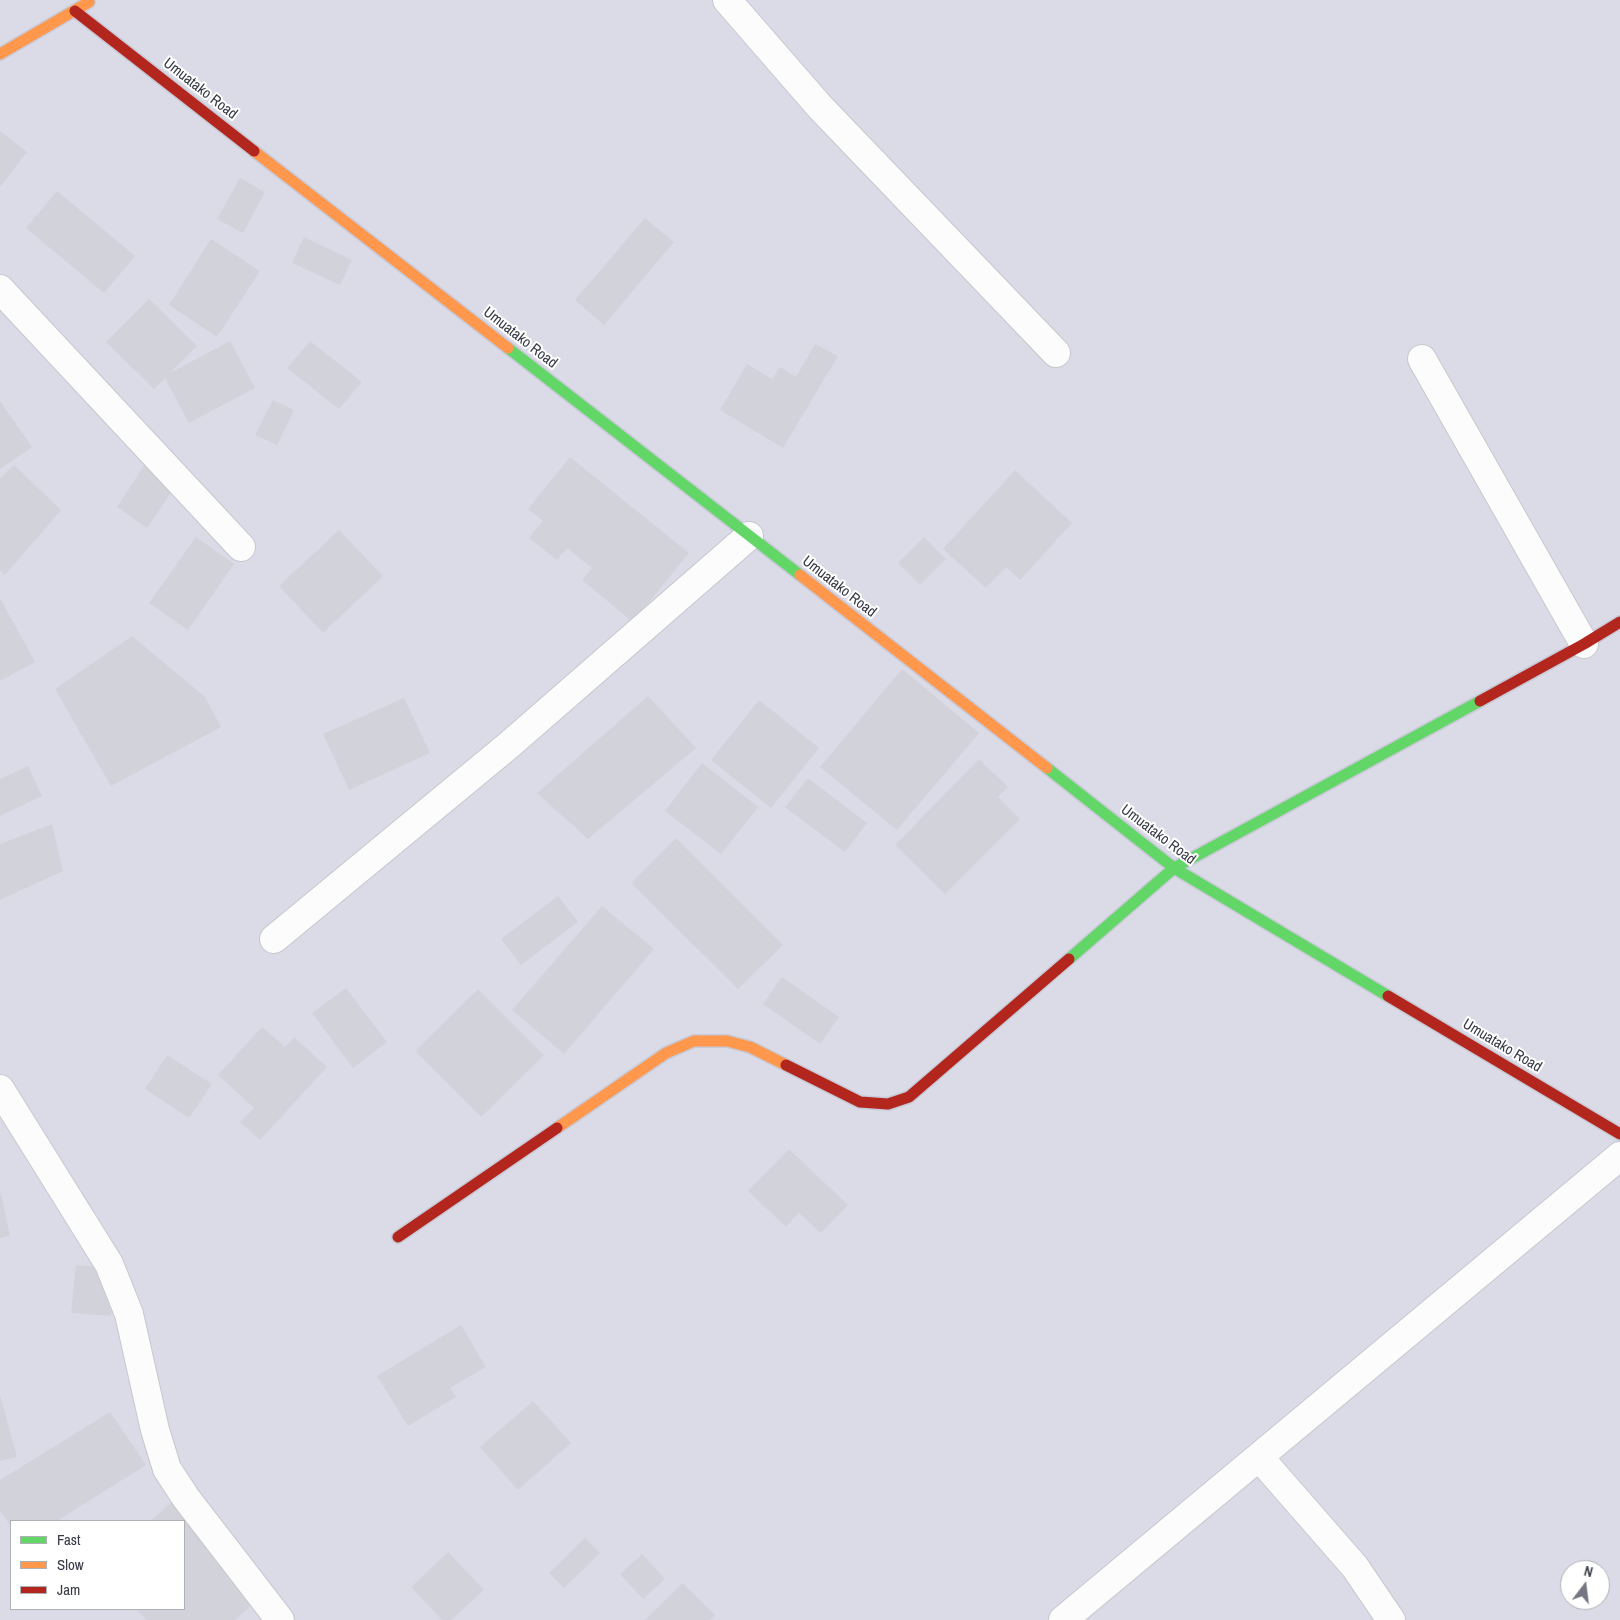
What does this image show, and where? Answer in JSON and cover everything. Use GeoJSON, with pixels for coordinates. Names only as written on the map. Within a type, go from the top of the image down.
{"type":"FeatureCollection","features":[{"type":"Feature","properties":{"kind":"street"},"geometry":{"type":"LineString","coordinates":[[0,54],[91,0]]}},
{"type":"Feature","properties":{"kind":"street"},"geometry":{"type":"LineString","coordinates":[[727,0],[820,107],[1056,353]]}},
{"type":"Feature","properties":{"kind":"street","name":"Umuatako Road"},"geometry":{"type":"LineString","coordinates":[[75,11],[1174,868],[1620,1134]]}},
{"type":"Feature","properties":{"kind":"street"},"geometry":{"type":"LineString","coordinates":[[0,289],[241,547]]}},
{"type":"Feature","properties":{"kind":"street"},"geometry":{"type":"LineString","coordinates":[[1422,359],[1584,644]]}},
{"type":"Feature","properties":{"kind":"street"},"geometry":{"type":"LineString","coordinates":[[274,939],[508,745],[750,536]]}},
{"type":"Feature","properties":{"kind":"street"},"geometry":{"type":"LineString","coordinates":[[398,1238],[666,1054],[694,1041],[727,1041],[750,1047],[860,1102],[888,1104],[909,1097],[1174,868],[1584,644],[1620,622]]}},
{"type":"Feature","properties":{"kind":"street"},"geometry":{"type":"LineString","coordinates":[[0,1089],[109,1264],[128,1314],[155,1430],[167,1469],[186,1498],[280,1620]]}},
{"type":"Feature","properties":{"kind":"street"},"geometry":{"type":"LineString","coordinates":[[1063,1620],[1620,1156]]}},
{"type":"Feature","properties":{"kind":"street"},"geometry":{"type":"LineString","coordinates":[[1259,1456],[1355,1567],[1390,1620]]}},
{"type":"Feature","properties":{"kind":"shaded area"},"geometry":{"type":"Polygon","coordinates":[[[0,0],[1620,0],[1620,1620],[0,1620],[0,0]]]}},
{"type":"Feature","properties":{"kind":"building"},"geometry":{"type":"Polygon","coordinates":[[[0,131],[27,152],[0,187],[0,131]]]}},
{"type":"Feature","properties":{"kind":"building"},"geometry":{"type":"Polygon","coordinates":[[[240,178],[265,192],[243,233],[217,219],[240,178]]]}},
{"type":"Feature","properties":{"kind":"building"},"geometry":{"type":"Polygon","coordinates":[[[57,191],[135,256],[104,293],[26,228],[57,191]]]}},
{"type":"Feature","properties":{"kind":"building"},"geometry":{"type":"Polygon","coordinates":[[[645,218],[674,242],[604,325],[575,300],[645,218]]]}},
{"type":"Feature","properties":{"kind":"building"},"geometry":{"type":"Polygon","coordinates":[[[304,237],[352,260],[340,285],[292,263],[304,237]]]}},
{"type":"Feature","properties":{"kind":"building"},"geometry":{"type":"Polygon","coordinates":[[[211,239],[260,271],[217,337],[169,305],[211,239]]]}},
{"type":"Feature","properties":{"kind":"building"},"geometry":{"type":"Polygon","coordinates":[[[149,299],[197,346],[170,373],[230,341],[255,388],[189,423],[165,378],[154,389],[106,342],[149,299]]]}},
{"type":"Feature","properties":{"kind":"building"},"geometry":{"type":"Polygon","coordinates":[[[310,341],[362,382],[339,409],[287,368],[310,341]]]}},
{"type":"Feature","properties":{"kind":"building"},"geometry":{"type":"Polygon","coordinates":[[[815,344],[838,356],[783,448],[720,410],[747,364],[772,379],[780,367],[796,377],[815,344]]]}},
{"type":"Feature","properties":{"kind":"building"},"geometry":{"type":"Polygon","coordinates":[[[273,400],[294,410],[277,445],[255,435],[273,400]]]}},
{"type":"Feature","properties":{"kind":"building"},"geometry":{"type":"Polygon","coordinates":[[[0,401],[32,447],[0,469],[0,401]]]}},
{"type":"Feature","properties":{"kind":"building"},"geometry":{"type":"Polygon","coordinates":[[[570,457],[689,553],[633,622],[582,580],[592,568],[567,548],[557,560],[529,538],[543,521],[528,509],[570,457]]]}},
{"type":"Feature","properties":{"kind":"building"},"geometry":{"type":"Polygon","coordinates":[[[146,463],[177,484],[147,528],[117,507],[146,463]]]}},
{"type":"Feature","properties":{"kind":"building"},"geometry":{"type":"Polygon","coordinates":[[[14,465],[61,510],[5,575],[0,571],[0,478],[14,465]]]}},
{"type":"Feature","properties":{"kind":"building"},"geometry":{"type":"Polygon","coordinates":[[[1015,470],[1072,523],[1020,580],[1006,567],[986,588],[943,549],[1015,470]]]}},
{"type":"Feature","properties":{"kind":"building"},"geometry":{"type":"Polygon","coordinates":[[[339,530],[383,576],[323,633],[279,586],[339,530]]]}},
{"type":"Feature","properties":{"kind":"building"},"geometry":{"type":"Polygon","coordinates":[[[196,537],[234,564],[188,630],[149,603],[196,537]]]}},
{"type":"Feature","properties":{"kind":"building"},"geometry":{"type":"Polygon","coordinates":[[[924,537],[946,559],[920,585],[898,563],[924,537]]]}},
{"type":"Feature","properties":{"kind":"building"},"geometry":{"type":"Polygon","coordinates":[[[0,598],[35,662],[0,681],[0,598]]]}},
{"type":"Feature","properties":{"kind":"building"},"geometry":{"type":"Polygon","coordinates":[[[132,636],[205,697],[221,727],[111,786],[55,689],[132,636]]]}},
{"type":"Feature","properties":{"kind":"building"},"geometry":{"type":"Polygon","coordinates":[[[902,669],[979,733],[897,830],[820,767],[902,669]]]}},
{"type":"Feature","properties":{"kind":"building"},"geometry":{"type":"Polygon","coordinates":[[[648,696],[696,748],[588,839],[537,793],[648,696]]]}},
{"type":"Feature","properties":{"kind":"building"},"geometry":{"type":"Polygon","coordinates":[[[404,698],[430,753],[349,790],[323,734],[404,698]]]}},
{"type":"Feature","properties":{"kind":"building"},"geometry":{"type":"Polygon","coordinates":[[[759,700],[819,748],[771,808],[711,760],[759,700]]]}},
{"type":"Feature","properties":{"kind":"building"},"geometry":{"type":"Polygon","coordinates":[[[979,759],[1008,787],[998,797],[1020,819],[945,894],[895,845],[979,759]]]}},
{"type":"Feature","properties":{"kind":"building"},"geometry":{"type":"Polygon","coordinates":[[[702,763],[758,807],[721,854],[665,811],[702,763]]]}},
{"type":"Feature","properties":{"kind":"building"},"geometry":{"type":"Polygon","coordinates":[[[28,766],[42,796],[0,816],[0,779],[28,766]]]}},
{"type":"Feature","properties":{"kind":"building"},"geometry":{"type":"Polygon","coordinates":[[[808,778],[867,823],[845,852],[785,807],[808,778]]]}},
{"type":"Feature","properties":{"kind":"building"},"geometry":{"type":"Polygon","coordinates":[[[52,824],[63,871],[0,900],[0,844],[52,824]]]}},
{"type":"Feature","properties":{"kind":"building"},"geometry":{"type":"Polygon","coordinates":[[[676,838],[783,945],[738,989],[631,883],[676,838]]]}},
{"type":"Feature","properties":{"kind":"building"},"geometry":{"type":"Polygon","coordinates":[[[558,896],[578,922],[521,965],[501,939],[558,896]]]}},
{"type":"Feature","properties":{"kind":"building"},"geometry":{"type":"Polygon","coordinates":[[[602,906],[654,949],[564,1054],[512,1010],[602,906]]]}},
{"type":"Feature","properties":{"kind":"building"},"geometry":{"type":"Polygon","coordinates":[[[782,977],[839,1017],[820,1044],[763,1004],[782,977]]]}},
{"type":"Feature","properties":{"kind":"building"},"geometry":{"type":"Polygon","coordinates":[[[346,988],[387,1042],[353,1068],[312,1013],[346,988]]]}},
{"type":"Feature","properties":{"kind":"building"},"geometry":{"type":"Polygon","coordinates":[[[478,989],[544,1055],[481,1117],[415,1051],[478,989]]]}},
{"type":"Feature","properties":{"kind":"building"},"geometry":{"type":"Polygon","coordinates":[[[262,1027],[285,1047],[294,1037],[327,1067],[260,1140],[240,1122],[254,1108],[218,1075],[262,1027]]]}},
{"type":"Feature","properties":{"kind":"building"},"geometry":{"type":"Polygon","coordinates":[[[167,1055],[212,1084],[189,1118],[145,1089],[167,1055]]]}},
{"type":"Feature","properties":{"kind":"building"},"geometry":{"type":"Polygon","coordinates":[[[789,1149],[848,1205],[821,1233],[799,1213],[786,1227],[748,1191],[789,1149]]]}},
{"type":"Feature","properties":{"kind":"building"},"geometry":{"type":"Polygon","coordinates":[[[0,1194],[10,1236],[0,1238],[0,1194]]]}},
{"type":"Feature","properties":{"kind":"building"},"geometry":{"type":"Polygon","coordinates":[[[76,1265],[115,1268],[111,1316],[71,1313],[76,1265]]]}},
{"type":"Feature","properties":{"kind":"building"},"geometry":{"type":"Polygon","coordinates":[[[461,1325],[486,1367],[450,1388],[456,1397],[408,1426],[377,1376],[461,1325]]]}},
{"type":"Feature","properties":{"kind":"building"},"geometry":{"type":"Polygon","coordinates":[[[0,1395],[17,1457],[0,1461],[0,1395]]]}},
{"type":"Feature","properties":{"kind":"building"},"geometry":{"type":"Polygon","coordinates":[[[533,1401],[571,1443],[518,1490],[480,1447],[533,1401]]]}},
{"type":"Feature","properties":{"kind":"building"},"geometry":{"type":"Polygon","coordinates":[[[110,1412],[146,1465],[59,1520],[10,1520],[10,1525],[0,1511],[0,1480],[110,1412]]]}},
{"type":"Feature","properties":{"kind":"building"},"geometry":{"type":"Polygon","coordinates":[[[179,1496],[265,1593],[235,1620],[146,1620],[137,1610],[185,1610],[185,1520],[151,1520],[179,1496]]]}},
{"type":"Feature","properties":{"kind":"building"},"geometry":{"type":"Polygon","coordinates":[[[585,1538],[600,1553],[564,1588],[549,1573],[585,1538]]]}},
{"type":"Feature","properties":{"kind":"building"},"geometry":{"type":"Polygon","coordinates":[[[448,1552],[484,1590],[451,1620],[442,1620],[411,1587],[448,1552]]]}},
{"type":"Feature","properties":{"kind":"building"},"geometry":{"type":"Polygon","coordinates":[[[642,1554],[665,1579],[643,1599],[620,1574],[642,1554]]]}},
{"type":"Feature","properties":{"kind":"building"},"geometry":{"type":"Polygon","coordinates":[[[683,1583],[715,1615],[710,1620],[645,1620],[683,1583]]]}},
{"type":"Feature","properties":{"kind":"traffic: fast"},"geometry":{"type":"LineString","coordinates":[[508,348],[800,575]]}},
{"type":"Feature","properties":{"kind":"traffic: fast"},"geometry":{"type":"LineString","coordinates":[[1069,959],[1174,868],[1480,701]]}},
{"type":"Feature","properties":{"kind":"traffic: fast"},"geometry":{"type":"LineString","coordinates":[[1047,768],[1174,868],[1388,996]]}},
{"type":"Feature","properties":{"kind":"traffic: slow"},"geometry":{"type":"LineString","coordinates":[[0,54],[89,2]]}},
{"type":"Feature","properties":{"kind":"traffic: slow"},"geometry":{"type":"LineString","coordinates":[[254,151],[508,348]]}},
{"type":"Feature","properties":{"kind":"traffic: slow"},"geometry":{"type":"LineString","coordinates":[[800,575],[1047,768]]}},
{"type":"Feature","properties":{"kind":"traffic: slow"},"geometry":{"type":"LineString","coordinates":[[557,1128],[666,1053],[694,1041],[727,1041],[750,1047],[786,1065]]}},
{"type":"Feature","properties":{"kind":"traffic: jam"},"geometry":{"type":"LineString","coordinates":[[75,11],[254,151]]}},
{"type":"Feature","properties":{"kind":"traffic: jam"},"geometry":{"type":"LineString","coordinates":[[1480,701],[1620,622]]}},
{"type":"Feature","properties":{"kind":"traffic: jam"},"geometry":{"type":"LineString","coordinates":[[786,1065],[860,1102],[888,1104],[909,1097],[1069,959]]}},
{"type":"Feature","properties":{"kind":"traffic: jam"},"geometry":{"type":"LineString","coordinates":[[1388,996],[1620,1134]]}},
{"type":"Feature","properties":{"kind":"traffic: jam"},"geometry":{"type":"LineString","coordinates":[[398,1237],[557,1128]]}}]}
